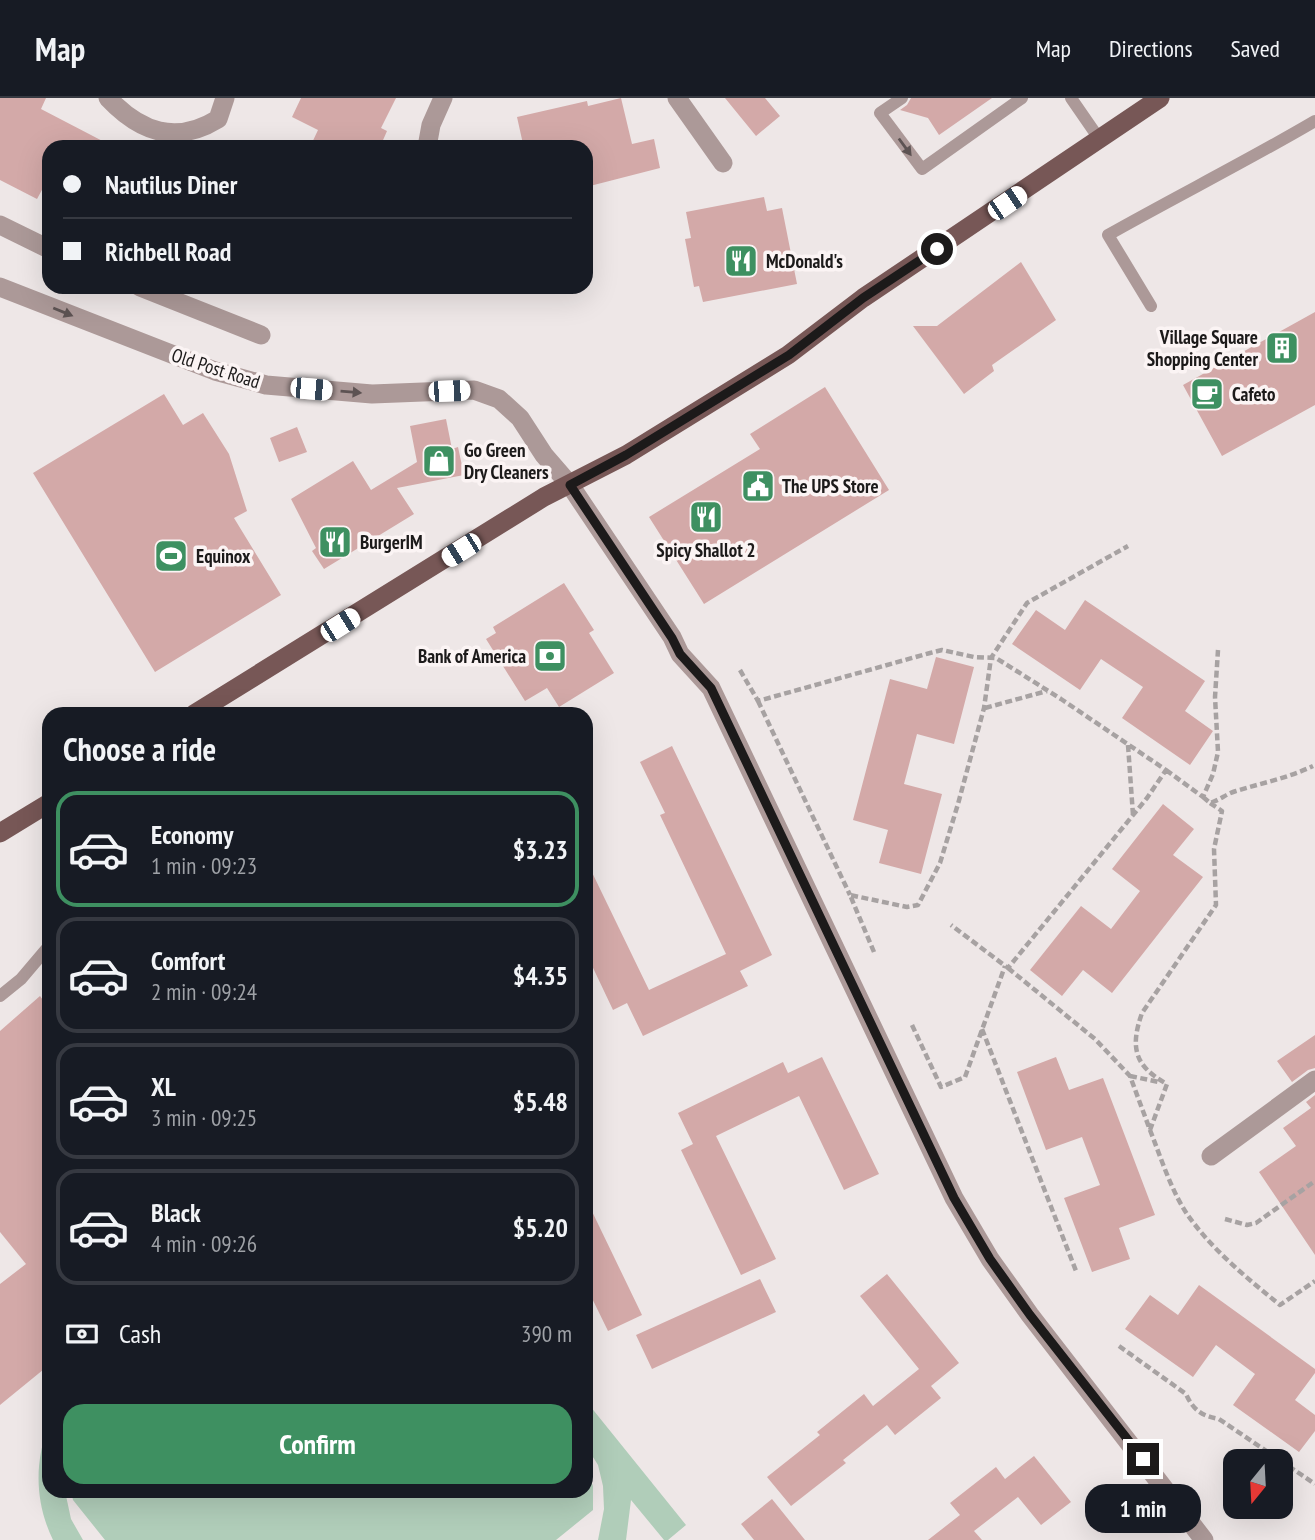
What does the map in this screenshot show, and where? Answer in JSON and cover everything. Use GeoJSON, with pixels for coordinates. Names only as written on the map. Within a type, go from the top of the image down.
{"type":"FeatureCollection","features":[{"type":"Feature","properties":{"kind":"main road"},"geometry":{"type":"LineString","coordinates":[[205,707],[544,497],[626,455],[789,355],[850,309],[1160,98]]}},
{"type":"Feature","properties":{"kind":"main road"},"geometry":{"type":"LineString","coordinates":[[0,833],[42,807]]}},
{"type":"Feature","properties":{"kind":"street"},"geometry":{"type":"LineString","coordinates":[[108,98],[140,126],[161,132],[184,133],[205,127],[218,119],[225,98]]}},
{"type":"Feature","properties":{"kind":"street"},"geometry":{"type":"LineString","coordinates":[[429,140],[431,125],[443,98]]}},
{"type":"Feature","properties":{"kind":"street"},"geometry":{"type":"LineString","coordinates":[[677,98],[723,163]]}},
{"type":"Feature","properties":{"kind":"street"},"geometry":{"type":"LineString","coordinates":[[0,225],[42,246]]}},
{"type":"Feature","properties":{"kind":"street","name":"Old Post Road"},"geometry":{"type":"LineString","coordinates":[[0,287],[203,366],[266,385],[372,394],[474,390],[499,399],[520,418],[544,455],[570,485],[680,654],[711,688],[954,1198],[990,1259],[1030,1315],[1204,1540]]}},
{"type":"Feature","properties":{"kind":"street"},"geometry":{"type":"LineString","coordinates":[[157,294],[261,334]]}},
{"type":"Feature","properties":{"kind":"street"},"geometry":{"type":"LineString","coordinates":[[1211,1156],[1315,1080]]}},
{"type":"Feature","properties":{"kind":"lane"},"geometry":{"type":"LineString","coordinates":[[902,98],[880,113],[922,169],[1022,98]]}},
{"type":"Feature","properties":{"kind":"lane"},"geometry":{"type":"LineString","coordinates":[[1071,98],[1100,140]]}},
{"type":"Feature","properties":{"kind":"lane"},"geometry":{"type":"LineString","coordinates":[[1151,306],[1108,235],[1199,184],[1260,154],[1315,121]]}},
{"type":"Feature","properties":{"kind":"lane"},"geometry":{"type":"LineString","coordinates":[[0,996],[21,979],[42,954]]}},
{"type":"Feature","properties":{"kind":"path"},"geometry":{"type":"LineString","coordinates":[[850,895],[907,907],[918,905],[940,863],[984,708],[991,658],[1027,603],[1128,546]]}},
{"type":"Feature","properties":{"kind":"path"},"geometry":{"type":"LineString","coordinates":[[758,701],[942,650],[996,658],[1222,811],[1214,849],[1216,905],[1142,1013],[1135,1032],[1134,1044],[1141,1062],[1155,1077],[1167,1084]]}},
{"type":"Feature","properties":{"kind":"path"},"geometry":{"type":"LineString","coordinates":[[1203,797],[1213,774],[1218,752],[1215,698],[1218,650]]}},
{"type":"Feature","properties":{"kind":"path"},"geometry":{"type":"LineString","coordinates":[[740,670],[758,701],[850,895],[874,952]]}},
{"type":"Feature","properties":{"kind":"path"},"geometry":{"type":"LineString","coordinates":[[984,708],[1048,691]]}},
{"type":"Feature","properties":{"kind":"path"},"geometry":{"type":"LineString","coordinates":[[1128,745],[1133,816]]}},
{"type":"Feature","properties":{"kind":"path"},"geometry":{"type":"LineString","coordinates":[[1210,803],[1219,801],[1231,792],[1291,776],[1313,766]]}},
{"type":"Feature","properties":{"kind":"path"},"geometry":{"type":"LineString","coordinates":[[912,1025],[941,1087],[965,1077],[1006,967],[1133,816],[1166,771]]}},
{"type":"Feature","properties":{"kind":"path"},"geometry":{"type":"LineString","coordinates":[[951,925],[1095,1039],[1130,1076],[1186,1213],[1206,1238],[1247,1279],[1280,1305],[1315,1280]]}},
{"type":"Feature","properties":{"kind":"path"},"geometry":{"type":"LineString","coordinates":[[982,1029],[1076,1271]]}},
{"type":"Feature","properties":{"kind":"path"},"geometry":{"type":"LineString","coordinates":[[1130,1076],[1167,1084]]}},
{"type":"Feature","properties":{"kind":"path"},"geometry":{"type":"LineString","coordinates":[[1150,1130],[1167,1084]]}},
{"type":"Feature","properties":{"kind":"path"},"geometry":{"type":"LineString","coordinates":[[1225,1219],[1247,1225],[1256,1223],[1315,1181]]}},
{"type":"Feature","properties":{"kind":"path"},"geometry":{"type":"LineString","coordinates":[[1119,1346],[1186,1394],[1191,1406],[1205,1417],[1219,1419],[1315,1484]]}},
{"type":"Feature","properties":{"kind":"green space"},"geometry":{"type":"Polygon","coordinates":[[[593,1410],[686,1525],[668,1540],[664,1540],[631,1500],[626,1540],[598,1540],[604,1509],[603,1486],[598,1465],[593,1457],[593,1410]]]}},
{"type":"Feature","properties":{"kind":"green space"},"geometry":{"type":"Polygon","coordinates":[[[42,1448],[42,1498],[66,1498],[71,1519],[83,1540],[53,1540],[40,1497],[42,1448]]]}},
{"type":"Feature","properties":{"kind":"green space"},"geometry":{"type":"Polygon","coordinates":[[[593,1498],[593,1510],[556,1540],[105,1540],[73,1500],[593,1498]]]}},
{"type":"Feature","properties":{"kind":"building"},"geometry":{"type":"Polygon","coordinates":[[[0,98],[46,98],[41,109],[101,140],[42,140],[42,190],[37,199],[0,180],[0,98]]]}},
{"type":"Feature","properties":{"kind":"building"},"geometry":{"type":"Polygon","coordinates":[[[301,98],[396,98],[381,128],[387,131],[383,140],[313,140],[318,130],[292,117],[301,98]]]}},
{"type":"Feature","properties":{"kind":"building"},"geometry":{"type":"Polygon","coordinates":[[[621,98],[632,144],[654,139],[660,168],[593,185],[593,140],[522,140],[517,117],[587,101],[588,106],[621,98]]]}},
{"type":"Feature","properties":{"kind":"building"},"geometry":{"type":"Polygon","coordinates":[[[725,98],[765,98],[780,116],[756,136],[725,98]]]}},
{"type":"Feature","properties":{"kind":"building"},"geometry":{"type":"Polygon","coordinates":[[[911,98],[992,98],[939,135],[928,118],[900,110],[911,98]]]}},
{"type":"Feature","properties":{"kind":"building","name":"McDonald's"},"geometry":{"type":"Polygon","coordinates":[[[764,197],[767,211],[782,208],[797,284],[703,302],[699,286],[694,287],[685,239],[691,238],[686,212],[764,197]]]}},
{"type":"Feature","properties":{"kind":"building"},"geometry":{"type":"Polygon","coordinates":[[[1021,262],[1056,320],[992,365],[994,371],[964,394],[913,326],[937,326],[1021,262]]]}},
{"type":"Feature","properties":{"kind":"building","name":"Village Square Shopping Center"},"geometry":{"type":"Polygon","coordinates":[[[1315,312],[1315,405],[1222,456],[1183,385],[1315,312]]]}},
{"type":"Feature","properties":{"kind":"building"},"geometry":{"type":"Polygon","coordinates":[[[825,387],[889,490],[704,604],[649,517],[760,449],[750,434],[825,387]]]}},
{"type":"Feature","properties":{"kind":"building","name":"Equinox"},"geometry":{"type":"Polygon","coordinates":[[[164,394],[183,425],[203,413],[229,454],[247,511],[234,518],[281,595],[155,672],[33,473],[164,394]]]}},
{"type":"Feature","properties":{"kind":"building"},"geometry":{"type":"Polygon","coordinates":[[[446,419],[452,449],[458,447],[464,475],[397,488],[414,514],[324,569],[312,551],[316,548],[291,499],[353,461],[371,490],[417,462],[410,426],[446,419]]]}},
{"type":"Feature","properties":{"kind":"building"},"geometry":{"type":"Polygon","coordinates":[[[297,427],[307,452],[279,462],[270,438],[297,427]]]}},
{"type":"Feature","properties":{"kind":"building","name":"Bank of America"},"geometry":{"type":"Polygon","coordinates":[[[564,583],[594,630],[589,633],[614,673],[559,707],[547,688],[525,701],[486,639],[496,633],[493,627],[564,583]]]}},
{"type":"Feature","properties":{"kind":"building"},"geometry":{"type":"Polygon","coordinates":[[[1085,600],[1205,681],[1185,711],[1213,731],[1190,765],[1122,718],[1143,687],[1101,659],[1080,690],[1012,644],[1036,610],[1065,630],[1085,600]]]}},
{"type":"Feature","properties":{"kind":"building"},"geometry":{"type":"Polygon","coordinates":[[[936,657],[974,667],[954,744],[917,734],[904,784],[942,794],[921,874],[879,863],[888,830],[853,820],[890,679],[927,689],[936,657]]]}},
{"type":"Feature","properties":{"kind":"building"},"geometry":{"type":"Polygon","coordinates":[[[672,746],[772,955],[740,971],[748,986],[643,1036],[627,1003],[613,1010],[593,968],[593,874],[649,990],[726,954],[660,815],[665,813],[640,762],[672,746]]]}},
{"type":"Feature","properties":{"kind":"building"},"geometry":{"type":"Polygon","coordinates":[[[1163,804],[1194,829],[1173,855],[1203,877],[1112,993],[1083,970],[1062,996],[1030,970],[1081,906],[1111,929],[1140,891],[1112,869],[1163,804]]]}},
{"type":"Feature","properties":{"kind":"building"},"geometry":{"type":"Polygon","coordinates":[[[40,996],[42,1371],[0,1405],[0,1284],[26,1264],[0,1232],[0,1031],[40,996]]]}},
{"type":"Feature","properties":{"kind":"building"},"geometry":{"type":"Polygon","coordinates":[[[1315,1035],[1315,1068],[1292,1082],[1277,1061],[1315,1035]]]}},
{"type":"Feature","properties":{"kind":"building"},"geometry":{"type":"Polygon","coordinates":[[[822,1057],[879,1174],[844,1190],[799,1096],[716,1136],[776,1259],[741,1275],[681,1150],[693,1144],[678,1113],[783,1062],[788,1073],[822,1057]]]}},
{"type":"Feature","properties":{"kind":"building"},"geometry":{"type":"Polygon","coordinates":[[[1056,1057],[1069,1090],[1103,1078],[1155,1215],[1119,1228],[1130,1259],[1092,1272],[1064,1198],[1100,1185],[1082,1137],[1046,1150],[1017,1072],[1056,1057]]]}},
{"type":"Feature","properties":{"kind":"building"},"geometry":{"type":"Polygon","coordinates":[[[1315,1095],[1315,1255],[1259,1172],[1296,1146],[1283,1128],[1311,1108],[1306,1102],[1315,1095]]]}},
{"type":"Feature","properties":{"kind":"building"},"geometry":{"type":"Polygon","coordinates":[[[593,1214],[642,1315],[608,1331],[593,1300],[593,1214]]]}},
{"type":"Feature","properties":{"kind":"building"},"geometry":{"type":"Polygon","coordinates":[[[887,1274],[959,1363],[931,1386],[941,1398],[895,1435],[887,1425],[843,1460],[846,1463],[791,1506],[767,1477],[820,1435],[817,1432],[864,1394],[873,1406],[919,1369],[860,1296],[887,1274]]]}},
{"type":"Feature","properties":{"kind":"building"},"geometry":{"type":"Polygon","coordinates":[[[760,1279],[776,1312],[652,1369],[636,1335],[760,1279]]]}},
{"type":"Feature","properties":{"kind":"building"},"geometry":{"type":"Polygon","coordinates":[[[1199,1285],[1315,1369],[1315,1373],[1295,1400],[1315,1415],[1315,1431],[1299,1452],[1233,1405],[1255,1374],[1216,1345],[1193,1377],[1125,1329],[1150,1295],[1178,1315],[1199,1285]]]}},
{"type":"Feature","properties":{"kind":"building"},"geometry":{"type":"Polygon","coordinates":[[[1034,1456],[1071,1502],[1041,1525],[1018,1497],[974,1531],[982,1540],[928,1540],[960,1515],[950,1503],[996,1467],[1005,1479],[1034,1456]]]}},
{"type":"Feature","properties":{"kind":"building"},"geometry":{"type":"Polygon","coordinates":[[[772,1499],[805,1540],[754,1540],[741,1524],[772,1499]]]}},
{"type":"Feature","properties":{"kind":"place","name":"McDonald's"},"geometry":{"type":"Point","coordinates":[741,261]}},
{"type":"Feature","properties":{"kind":"place","name":"Village Square Shopping Center"},"geometry":{"type":"Point","coordinates":[1282,348]}},
{"type":"Feature","properties":{"kind":"place","name":"Cafeto"},"geometry":{"type":"Point","coordinates":[1207,394]}},
{"type":"Feature","properties":{"kind":"place","name":"Go Green Dry Cleaners"},"geometry":{"type":"Point","coordinates":[439,461]}},
{"type":"Feature","properties":{"kind":"place","name":"The UPS Store"},"geometry":{"type":"Point","coordinates":[758,486]}},
{"type":"Feature","properties":{"kind":"place","name":"Spicy Shallot 2"},"geometry":{"type":"Point","coordinates":[706,517]}},
{"type":"Feature","properties":{"kind":"place","name":"BurgerIM"},"geometry":{"type":"Point","coordinates":[335,542]}},
{"type":"Feature","properties":{"kind":"place","name":"Equinox"},"geometry":{"type":"Point","coordinates":[171,556]}},
{"type":"Feature","properties":{"kind":"place","name":"Bank of America"},"geometry":{"type":"Point","coordinates":[550,656]}},
{"type":"Feature","properties":{"kind":"route"},"geometry":{"type":"LineString","coordinates":[[937,249],[863,298],[789,355],[626,455],[570,485],[680,654],[711,688],[954,1198],[990,1259],[1030,1315],[1143,1459]]}}]}
